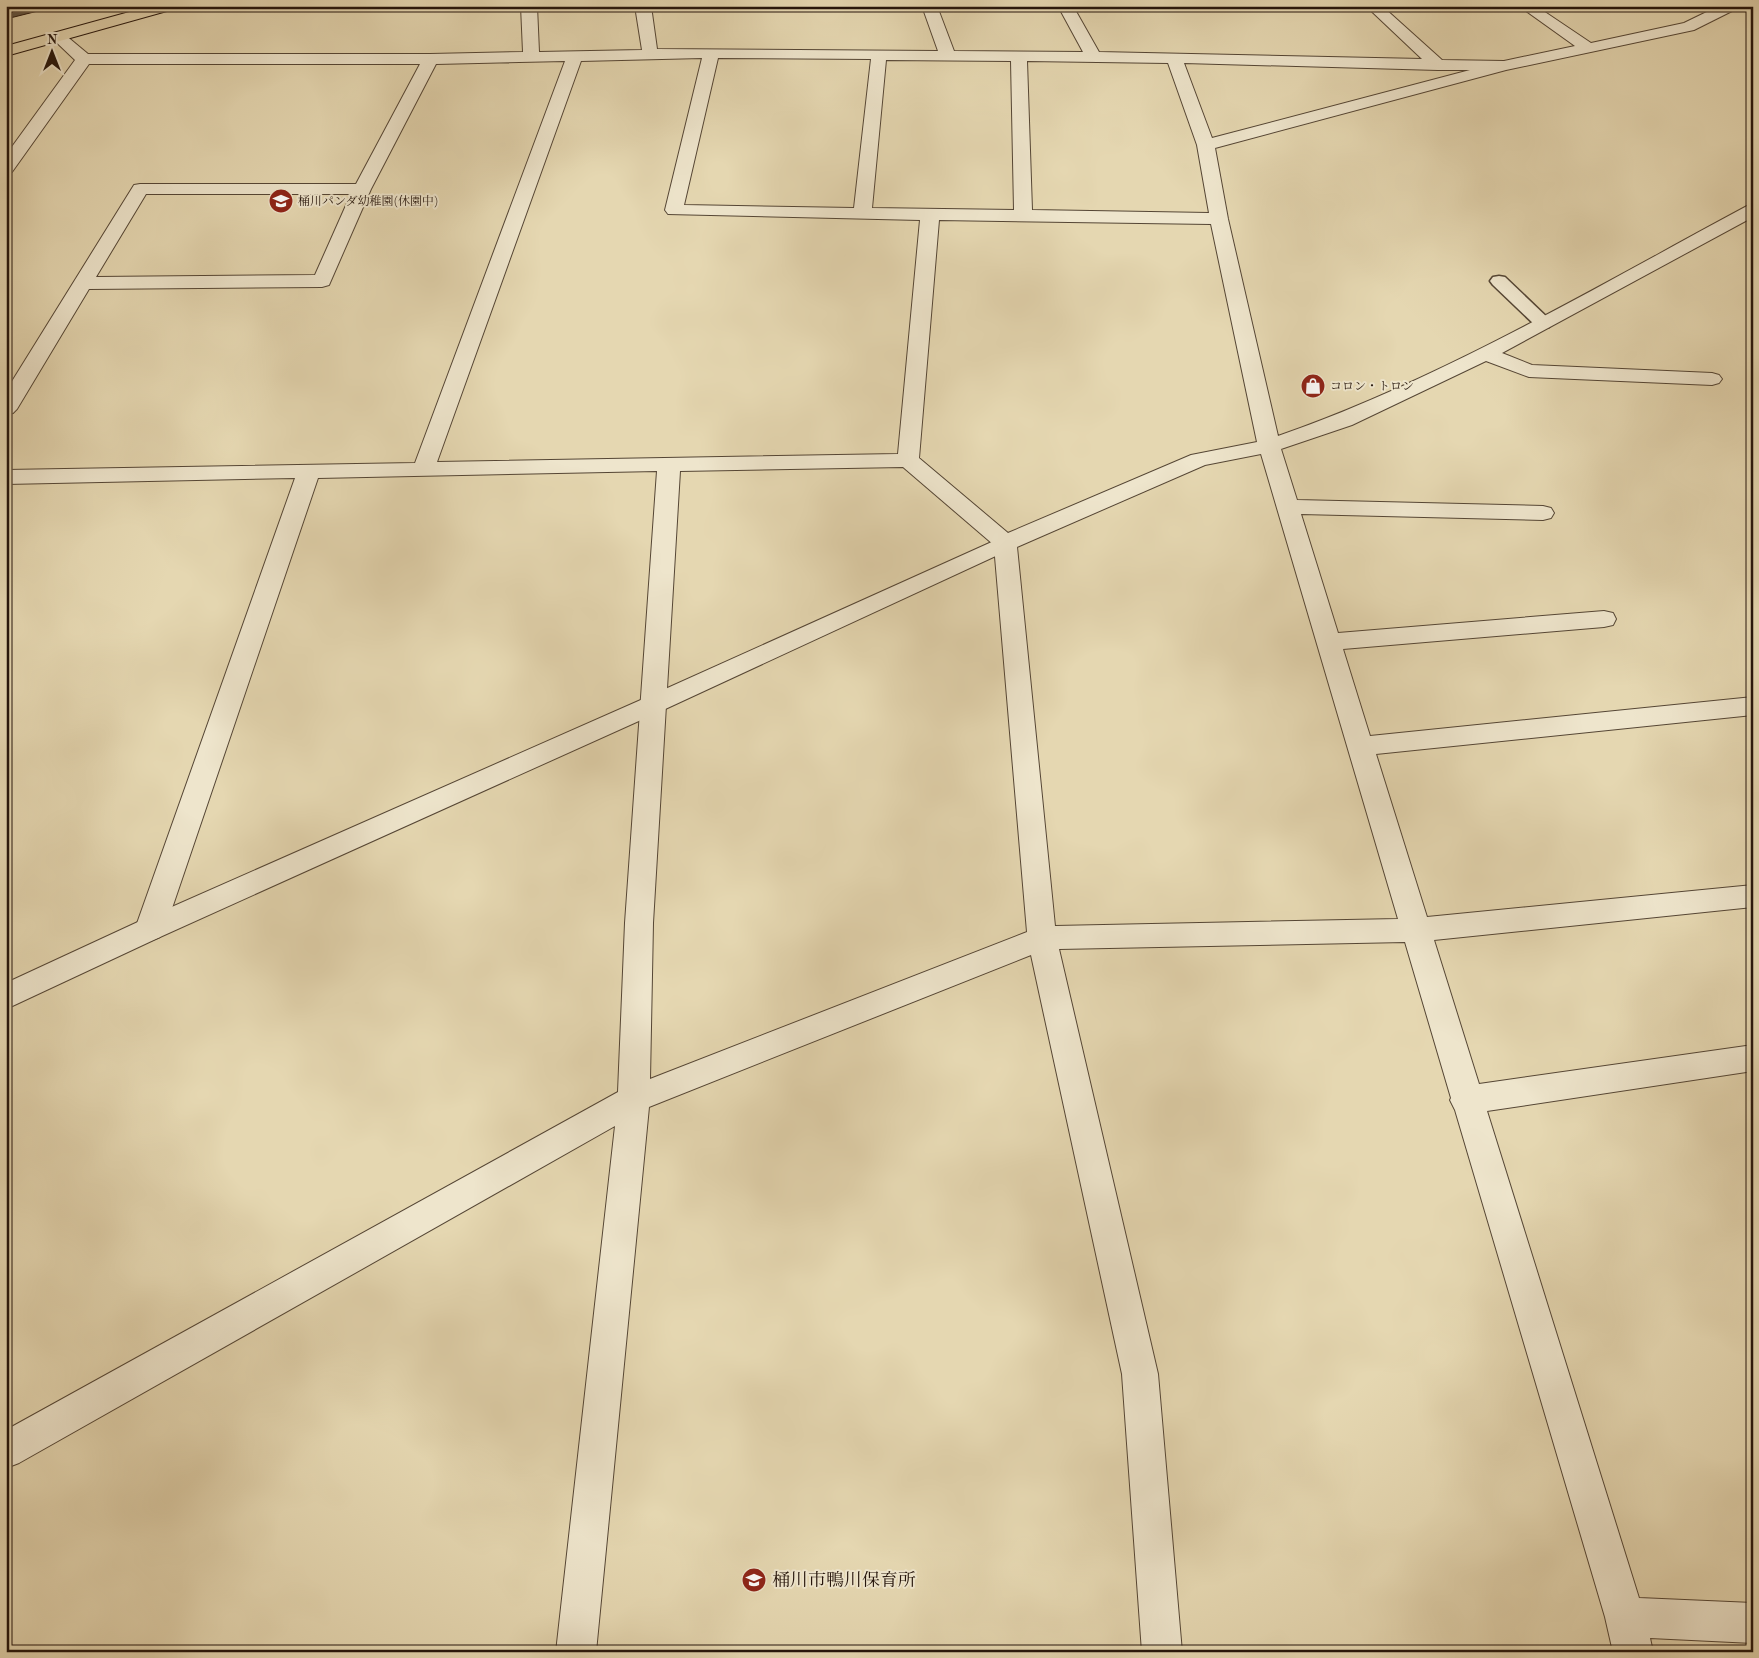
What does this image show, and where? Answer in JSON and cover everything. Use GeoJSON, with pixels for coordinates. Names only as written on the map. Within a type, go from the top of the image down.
{"type":"FeatureCollection","features":[{"type":"Feature","properties":{"kind":"main road"},"geometry":{"type":"LineString","coordinates":[[6,51],[169,6]]}},
{"type":"Feature","properties":{"kind":"street"},"geometry":{"type":"LineString","coordinates":[[530,6],[530,57]]}},
{"type":"Feature","properties":{"kind":"street"},"geometry":{"type":"LineString","coordinates":[[643,6],[650,54]]}},
{"type":"Feature","properties":{"kind":"street"},"geometry":{"type":"LineString","coordinates":[[929,6],[948,56]]}},
{"type":"Feature","properties":{"kind":"street"},"geometry":{"type":"LineString","coordinates":[[1065,6],[1094,57]]}},
{"type":"Feature","properties":{"kind":"street"},"geometry":{"type":"LineString","coordinates":[[1373,6],[1438,65]]}},
{"type":"Feature","properties":{"kind":"street"},"geometry":{"type":"LineString","coordinates":[[1526,6],[1586,47]]}},
{"type":"Feature","properties":{"kind":"street"},"geometry":{"type":"LineString","coordinates":[[1206,145],[1504,66],[1586,47],[1689,27],[1731,6]]}},
{"type":"Feature","properties":{"kind":"street"},"geometry":{"type":"LineString","coordinates":[[59,37],[84,58],[430,59],[710,53],[1174,58],[1504,66]]}},
{"type":"Feature","properties":{"kind":"street"},"geometry":{"type":"LineString","coordinates":[[710,53],[674,210],[1219,219]]}},
{"type":"Feature","properties":{"kind":"street"},"geometry":{"type":"LineString","coordinates":[[863,212],[879,55]]}},
{"type":"Feature","properties":{"kind":"street"},"geometry":{"type":"LineString","coordinates":[[424,468],[575,56]]}},
{"type":"Feature","properties":{"kind":"street"},"geometry":{"type":"LineString","coordinates":[[1019,56],[1024,215]]}},
{"type":"Feature","properties":{"kind":"street"},"geometry":{"type":"LineString","coordinates":[[6,168],[84,58]]}},
{"type":"Feature","properties":{"kind":"street"},"geometry":{"type":"LineString","coordinates":[[1174,58],[1206,145],[1219,219],[1269,446],[1629,1635],[1753,1623]]}},
{"type":"Feature","properties":{"kind":"street"},"geometry":{"type":"LineString","coordinates":[[83,283],[322,281],[362,189],[430,59]]}},
{"type":"Feature","properties":{"kind":"street"},"geometry":{"type":"LineString","coordinates":[[6,409],[140,189],[362,189]]}},
{"type":"Feature","properties":{"kind":"street"},"geometry":{"type":"LineString","coordinates":[[6,997],[150,929],[652,705],[1005,543],[1199,460],[1269,446],[1344,420],[1485,354],[1753,210]]}},
{"type":"Feature","properties":{"kind":"street"},"geometry":{"type":"LineString","coordinates":[[908,460],[930,213]]}},
{"type":"Feature","properties":{"kind":"street"},"geometry":{"type":"LineString","coordinates":[[1485,354],[1529,371],[1712,379]]}},
{"type":"Feature","properties":{"kind":"street"},"geometry":{"type":"LineString","coordinates":[[9,482],[424,468],[908,460],[1005,543],[1042,938],[1140,1374],[1162,1652]]}},
{"type":"Feature","properties":{"kind":"street"},"geometry":{"type":"LineString","coordinates":[[576,1652],[634,1099],[639,923],[669,464]]}},
{"type":"Feature","properties":{"kind":"street"},"geometry":{"type":"LineString","coordinates":[[150,929],[309,471]]}},
{"type":"Feature","properties":{"kind":"street"},"geometry":{"type":"LineString","coordinates":[[1288,507],[1543,513]]}},
{"type":"Feature","properties":{"kind":"street"},"geometry":{"type":"LineString","coordinates":[[1329,642],[1604,619]]}},
{"type":"Feature","properties":{"kind":"street"},"geometry":{"type":"LineString","coordinates":[[1360,746],[1753,706]]}},
{"type":"Feature","properties":{"kind":"street"},"geometry":{"type":"LineString","coordinates":[[6,1450],[634,1099],[1042,938],[1416,930],[1753,896]]}},
{"type":"Feature","properties":{"kind":"street"},"geometry":{"type":"LineString","coordinates":[[1466,1100],[1753,1058]]}},
{"type":"Feature","properties":{"kind":"lane"},"geometry":{"type":"LineString","coordinates":[[1499,281],[1543,323]]}},
{"type":"Feature","properties":{"kind":"place","name":"桶川パンダ幼稚園(休園中)"},"geometry":{"type":"Point","coordinates":[281,201]}},
{"type":"Feature","properties":{"kind":"place","name":"コロン・トロン"},"geometry":{"type":"Point","coordinates":[1313,386]}},
{"type":"Feature","properties":{"kind":"place","name":"桶川市鴨川保育所"},"geometry":{"type":"Point","coordinates":[754,1580]}}]}
